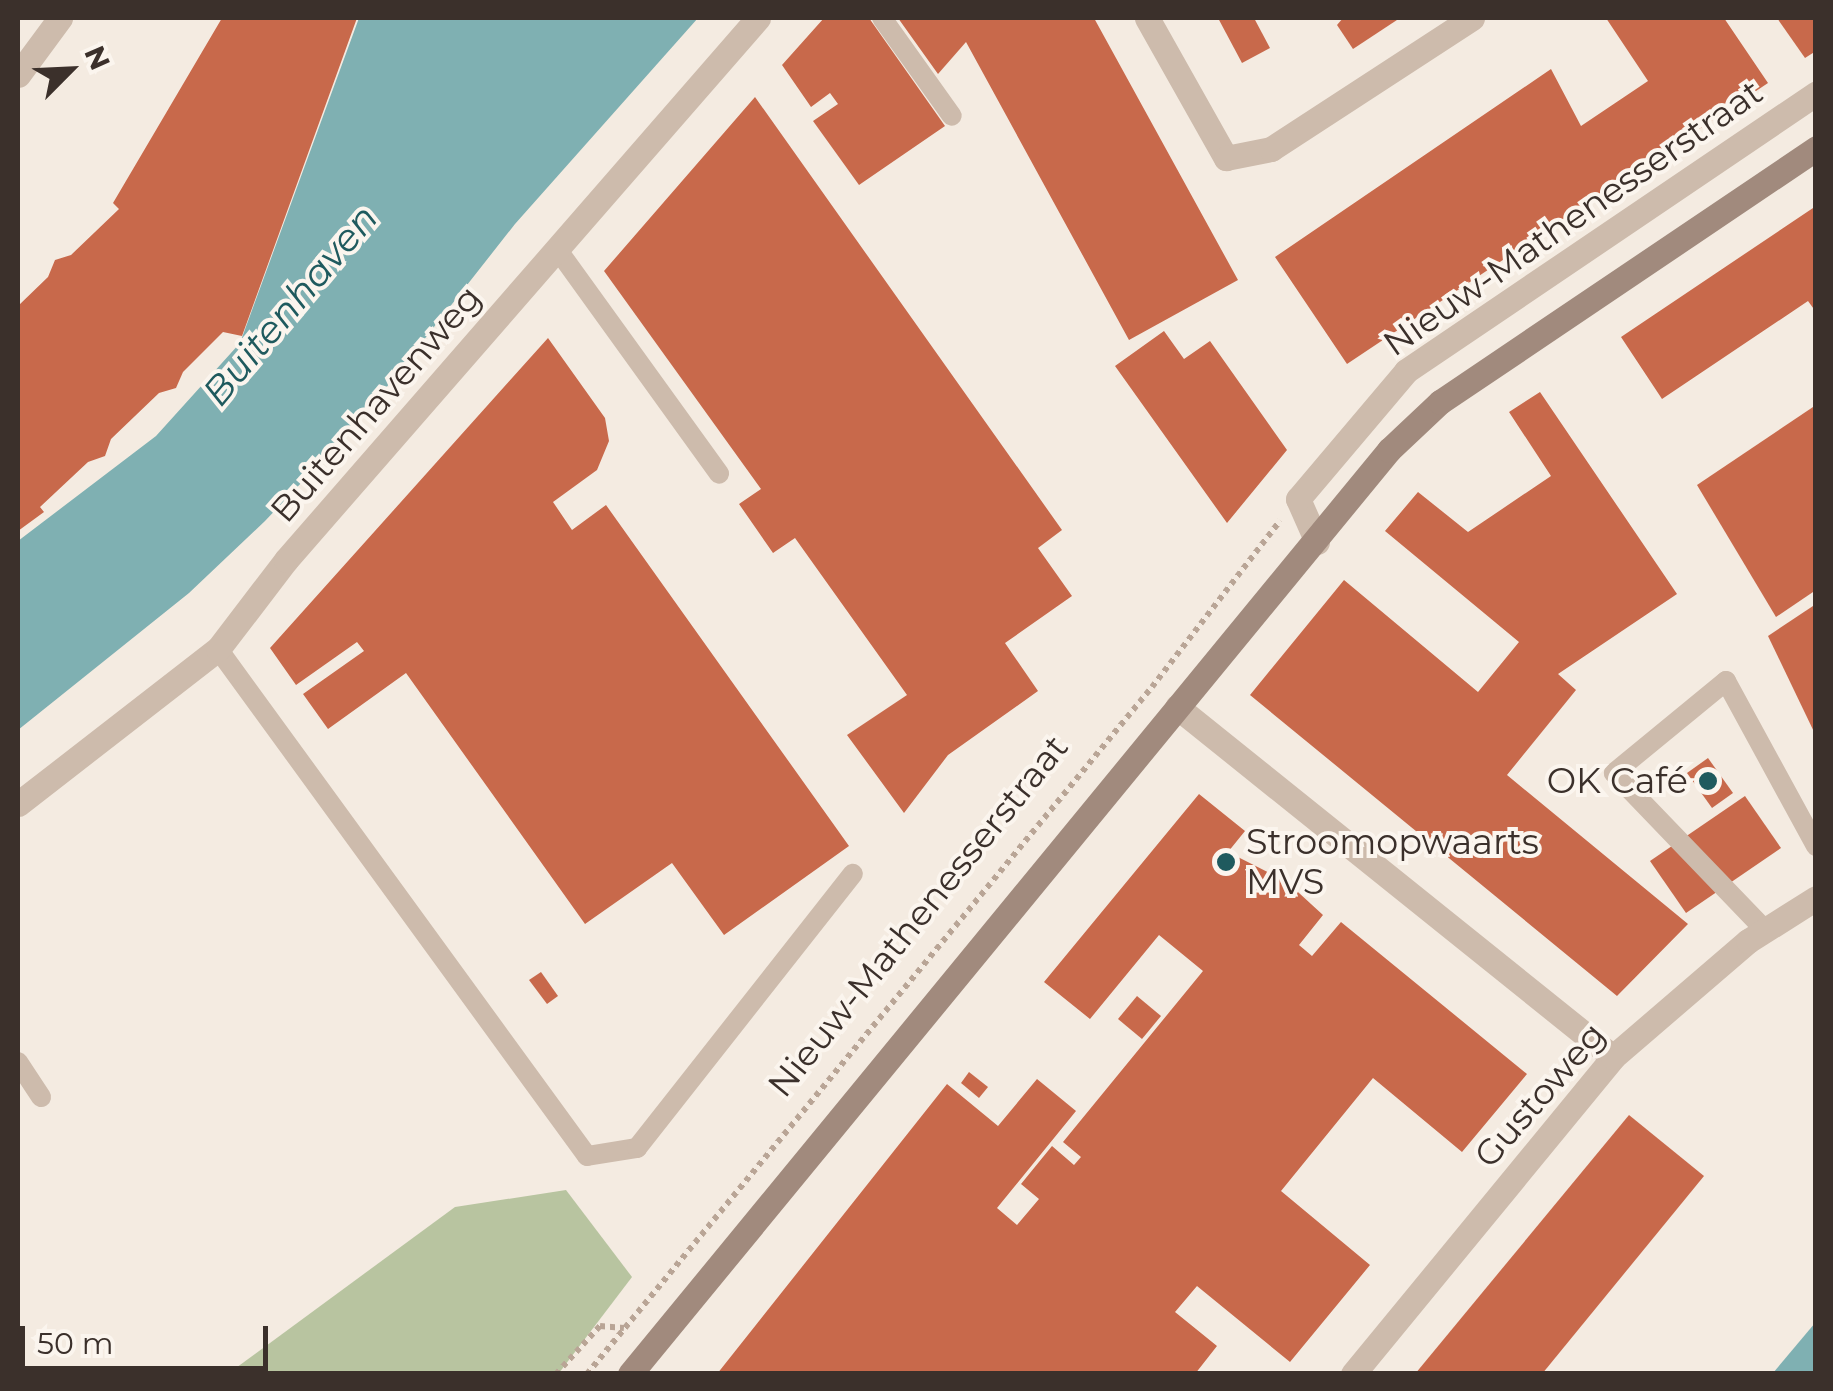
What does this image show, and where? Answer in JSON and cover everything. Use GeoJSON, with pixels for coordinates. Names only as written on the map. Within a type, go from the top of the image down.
{"type":"FeatureCollection","features":[{"type":"Feature","properties":{"kind":"street"},"geometry":{"type":"LineString","coordinates":[[18,75],[60,18]]}},
{"type":"Feature","properties":{"kind":"street","name":"Buitenhavenweg"},"geometry":{"type":"LineString","coordinates":[[18,804],[218,650],[286,560],[758,18]]}},
{"type":"Feature","properties":{"kind":"street"},"geometry":{"type":"LineString","coordinates":[[1147,18],[1226,158],[1271,149],[1472,18]]}},
{"type":"Feature","properties":{"kind":"street","name":"Nieuw-Mathenesserstraat"},"geometry":{"type":"LineString","coordinates":[[1298,499],[1406,371],[1816,93]]}},
{"type":"Feature","properties":{"kind":"street","name":"Nieuw-Mathenesserstraat"},"geometry":{"type":"LineString","coordinates":[[630,1374],[1389,450],[1440,402],[1816,148]]}},
{"type":"Feature","properties":{"kind":"street"},"geometry":{"type":"LineString","coordinates":[[1298,499],[1316,542]]}},
{"type":"Feature","properties":{"kind":"street"},"geometry":{"type":"LineString","coordinates":[[1176,707],[1613,1057]]}},
{"type":"Feature","properties":{"kind":"street","name":"Gustoweg"},"geometry":{"type":"LineString","coordinates":[[1353,1374],[1613,1057],[1765,930],[1816,898]]}},
{"type":"Feature","properties":{"kind":"lane"},"geometry":{"type":"LineString","coordinates":[[882,18],[952,116]]}},
{"type":"Feature","properties":{"kind":"lane"},"geometry":{"type":"LineString","coordinates":[[556,249],[719,474]]}},
{"type":"Feature","properties":{"kind":"lane"},"geometry":{"type":"LineString","coordinates":[[218,650],[586,1156],[638,1148],[853,874]]}},
{"type":"Feature","properties":{"kind":"lane"},"geometry":{"type":"LineString","coordinates":[[1765,930],[1614,773],[1726,680],[1816,846]]}},
{"type":"Feature","properties":{"kind":"lane"},"geometry":{"type":"LineString","coordinates":[[18,1062],[40,1096]]}},
{"type":"Feature","properties":{"kind":"path","name":"Nieuw-Mathenesserstraat"},"geometry":{"type":"LineString","coordinates":[[587,1374],[1152,687],[1298,499]]}},
{"type":"Feature","properties":{"kind":"path"},"geometry":{"type":"LineString","coordinates":[[556,1374],[600,1326],[624,1328]]}},
{"type":"Feature","properties":{"kind":"green space"},"geometry":{"type":"Polygon","coordinates":[[[566,1190],[632,1277],[559,1373],[229,1373],[455,1207],[566,1190]]]}},
{"type":"Feature","properties":{"kind":"water","name":"Buitenhaven"},"geometry":{"type":"Polygon","coordinates":[[[359,18],[698,18],[515,224],[360,421],[265,521],[189,593],[18,730],[18,541],[156,436],[240,343],[359,18]]]}},
{"type":"Feature","properties":{"kind":"water"},"geometry":{"type":"Polygon","coordinates":[[[1815,1323],[1815,1373],[1773,1373],[1815,1323]]]}},
{"type":"Feature","properties":{"kind":"building"},"geometry":{"type":"Polygon","coordinates":[[[222,18],[357,18],[242,336],[223,332],[183,372],[176,388],[159,393],[111,439],[105,456],[88,462],[40,507],[44,512],[18,531],[18,306],[48,277],[55,260],[71,255],[119,209],[113,203],[222,18]]]}},
{"type":"Feature","properties":{"kind":"building"},"geometry":{"type":"Polygon","coordinates":[[[824,18],[869,18],[945,126],[859,185],[813,121],[838,104],[830,93],[811,107],[782,65],[824,18]]]}},
{"type":"Feature","properties":{"kind":"building"},"geometry":{"type":"Polygon","coordinates":[[[898,18],[1094,18],[1238,280],[1129,340],[966,42],[938,74],[898,18]]]}},
{"type":"Feature","properties":{"kind":"building"},"geometry":{"type":"Polygon","coordinates":[[[1218,18],[1254,18],[1270,48],[1242,63],[1218,18]]]}},
{"type":"Feature","properties":{"kind":"building"},"geometry":{"type":"Polygon","coordinates":[[[1343,18],[1400,18],[1353,49],[1337,25],[1343,18]]]}},
{"type":"Feature","properties":{"kind":"building"},"geometry":{"type":"Polygon","coordinates":[[[1606,18],[1724,18],[1768,83],[1347,364],[1275,257],[1551,69],[1581,126],[1648,81],[1606,18]]]}},
{"type":"Feature","properties":{"kind":"building"},"geometry":{"type":"Polygon","coordinates":[[[1777,18],[1816,18],[1816,51],[1805,58],[1777,18]]]}},
{"type":"Feature","properties":{"kind":"building"},"geometry":{"type":"Polygon","coordinates":[[[755,97],[1062,530],[1038,548],[1072,596],[1005,643],[1038,691],[948,755],[904,813],[847,735],[907,695],[795,538],[773,553],[739,504],[761,489],[604,271],[755,97]]]}},
{"type":"Feature","properties":{"kind":"building"},"geometry":{"type":"Polygon","coordinates":[[[1816,206],[1816,312],[1808,301],[1662,399],[1621,337],[1816,206]]]}},
{"type":"Feature","properties":{"kind":"building"},"geometry":{"type":"Polygon","coordinates":[[[1164,331],[1184,359],[1210,341],[1287,450],[1227,523],[1115,366],[1164,331]]]}},
{"type":"Feature","properties":{"kind":"building"},"geometry":{"type":"Polygon","coordinates":[[[548,338],[605,418],[609,441],[597,470],[553,502],[572,530],[606,505],[849,846],[724,935],[672,863],[585,924],[406,673],[328,729],[303,694],[364,651],[357,642],[296,685],[270,648],[548,338]]]}},
{"type":"Feature","properties":{"kind":"building"},"geometry":{"type":"Polygon","coordinates":[[[1540,392],[1677,594],[1558,674],[1576,690],[1507,775],[1688,924],[1617,996],[1250,695],[1344,580],[1478,692],[1519,642],[1385,531],[1418,492],[1468,532],[1551,476],[1509,412],[1540,392]]]}},
{"type":"Feature","properties":{"kind":"building"},"geometry":{"type":"Polygon","coordinates":[[[1816,405],[1816,590],[1776,617],[1697,485],[1816,405]]]}},
{"type":"Feature","properties":{"kind":"building"},"geometry":{"type":"Polygon","coordinates":[[[1816,604],[1816,736],[1768,636],[1816,604]]]}},
{"type":"Feature","properties":{"kind":"building"},"geometry":{"type":"Polygon","coordinates":[[[1708,758],[1733,793],[1712,808],[1687,773],[1708,758]]]}},
{"type":"Feature","properties":{"kind":"building"},"geometry":{"type":"Polygon","coordinates":[[[1199,794],[1245,831],[1228,852],[1287,882],[1323,915],[1299,945],[1312,956],[1341,922],[1527,1074],[1462,1152],[1373,1078],[1281,1191],[1370,1265],[1290,1362],[1197,1286],[1175,1312],[1217,1346],[1195,1374],[717,1374],[947,1084],[998,1126],[1037,1079],[1076,1111],[997,1208],[1017,1225],[1039,1199],[1021,1184],[1052,1146],[1074,1165],[1081,1157],[1063,1142],[1203,971],[1159,935],[1090,1019],[1044,982],[1199,794]]]}},
{"type":"Feature","properties":{"kind":"building"},"geometry":{"type":"Polygon","coordinates":[[[1745,796],[1781,848],[1686,913],[1650,861],[1745,796]]]}},
{"type":"Feature","properties":{"kind":"building"},"geometry":{"type":"Polygon","coordinates":[[[541,972],[558,996],[547,1004],[529,980],[541,972]]]}},
{"type":"Feature","properties":{"kind":"building"},"geometry":{"type":"Polygon","coordinates":[[[1137,996],[1161,1016],[1142,1039],[1118,1019],[1137,996]]]}},
{"type":"Feature","properties":{"kind":"building"},"geometry":{"type":"Polygon","coordinates":[[[969,1072],[988,1087],[979,1098],[961,1083],[969,1072]]]}},
{"type":"Feature","properties":{"kind":"building"},"geometry":{"type":"Polygon","coordinates":[[[1629,1115],[1704,1176],[1542,1374],[1415,1374],[1629,1115]]]}},
{"type":"Feature","properties":{"kind":"place","name":"OK Café"},"geometry":{"type":"Point","coordinates":[1708,781]}},
{"type":"Feature","properties":{"kind":"place","name":"Stroomopwaarts MVS"},"geometry":{"type":"Point","coordinates":[1226,862]}}]}
